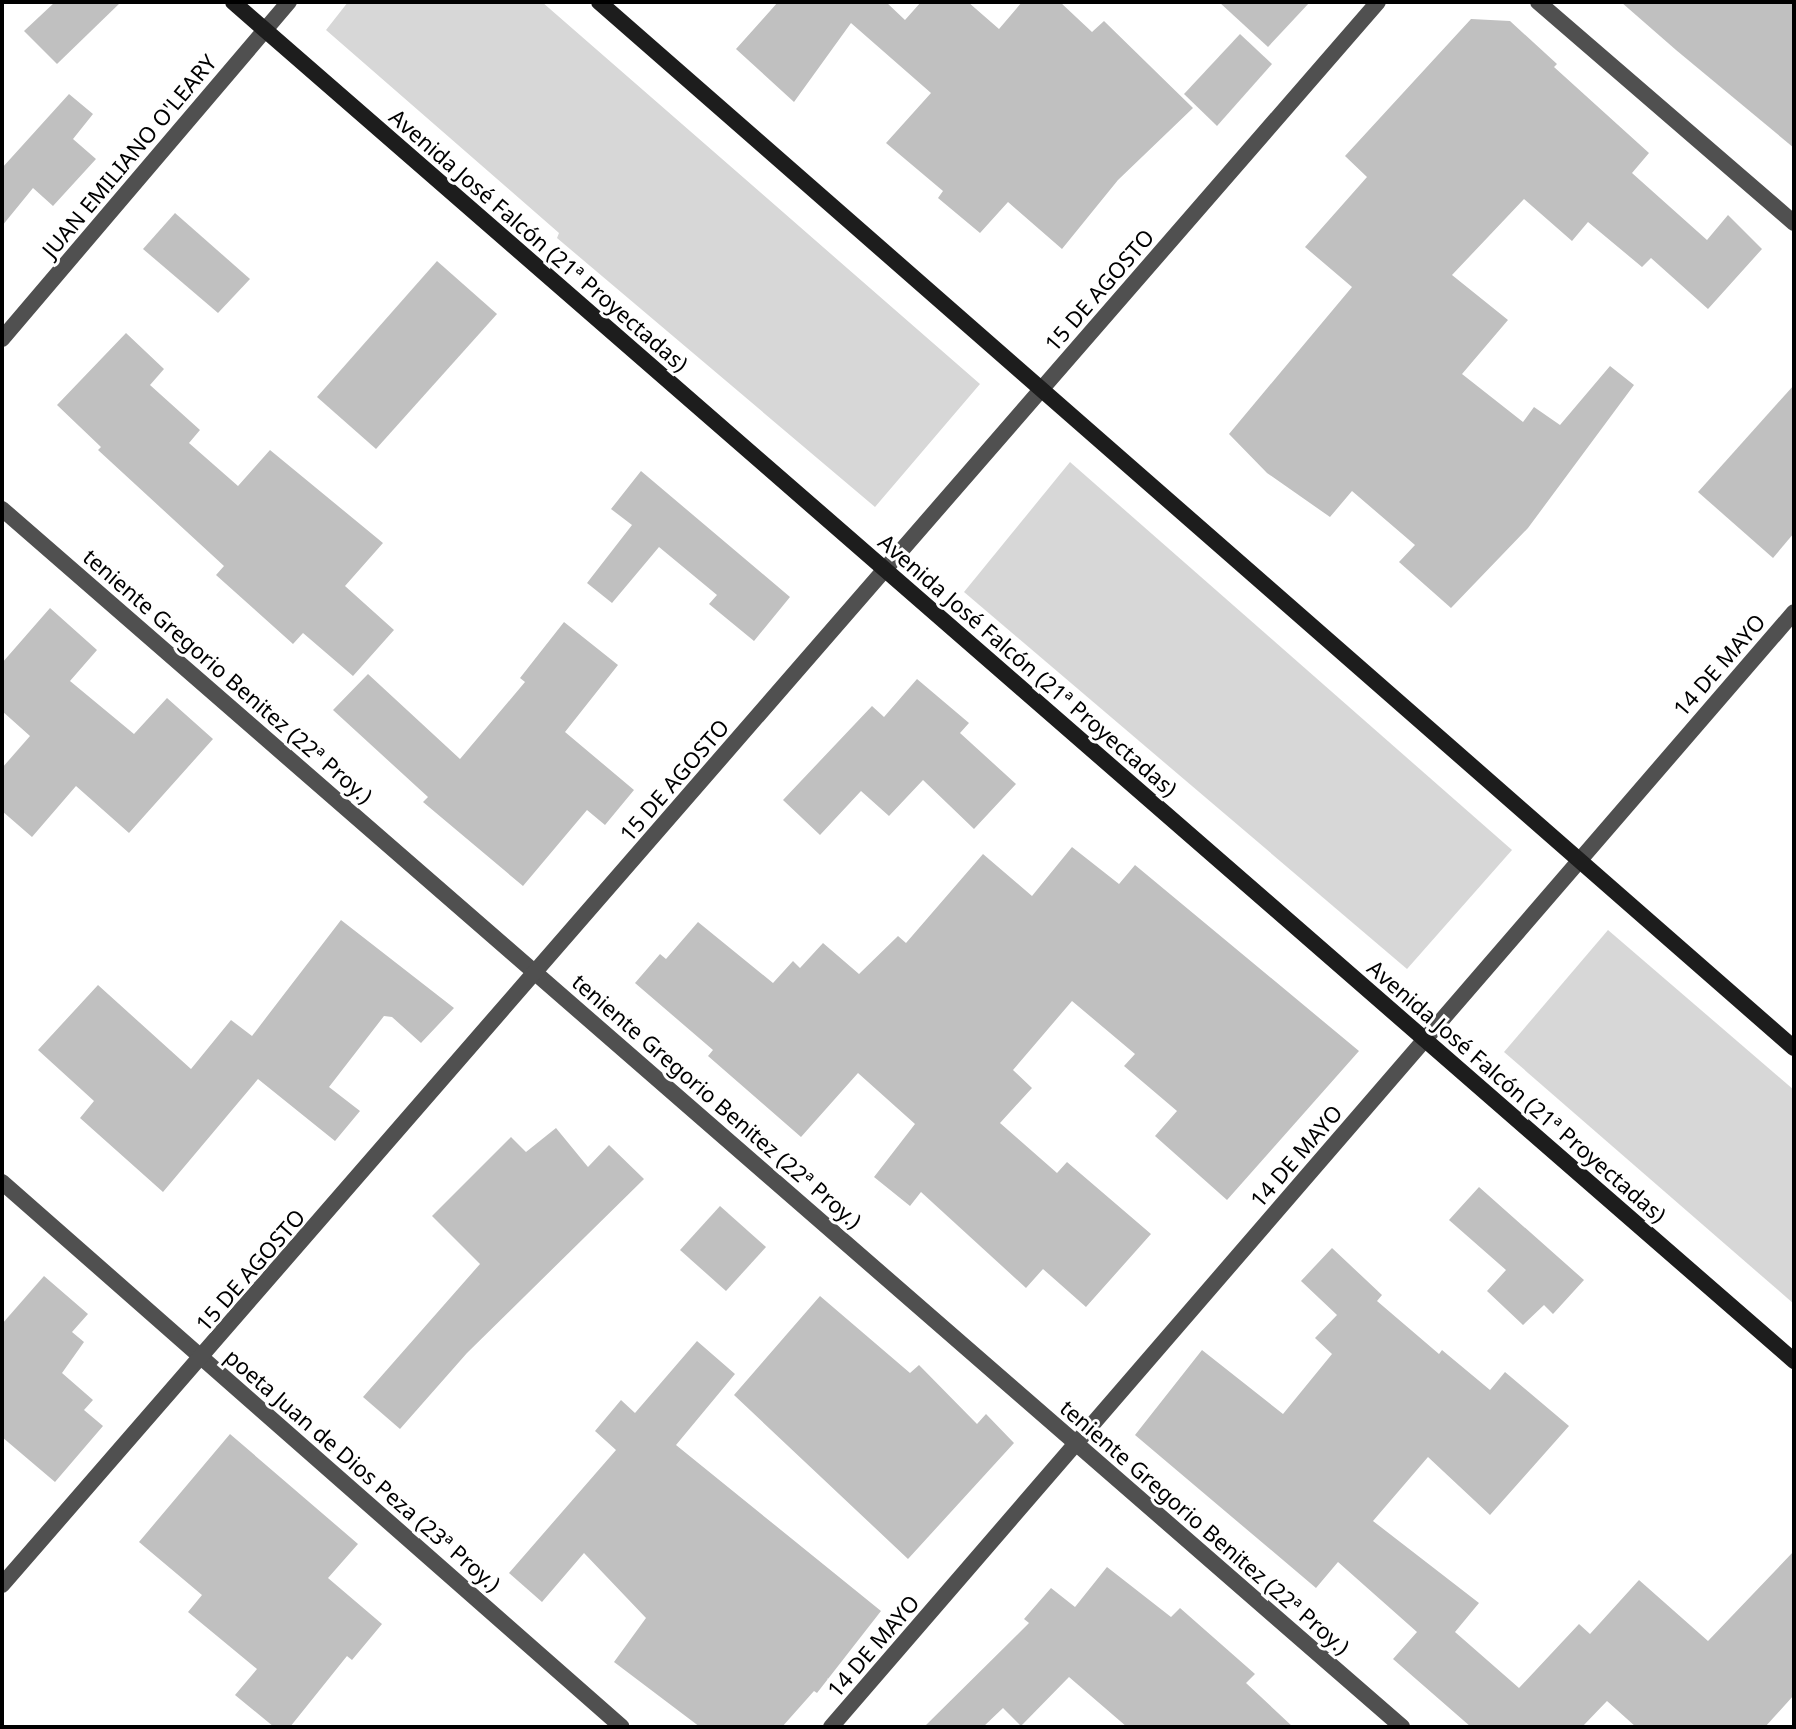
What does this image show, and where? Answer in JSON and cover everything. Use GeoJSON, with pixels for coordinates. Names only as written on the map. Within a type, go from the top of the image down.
{"type":"FeatureCollection","features":[{"type":"Feature","properties":{"kind":"main road","name":"Avenida José Falcón (21ª Proyectadas)"},"geometry":{"type":"LineString","coordinates":[[233,2],[1794,1361]]}},
{"type":"Feature","properties":{"kind":"main road"},"geometry":{"type":"LineString","coordinates":[[599,2],[1794,1048]]}},
{"type":"Feature","properties":{"kind":"street","name":"JUAN EMILIANO O'LEARY"},"geometry":{"type":"LineString","coordinates":[[2,339],[289,2]]}},
{"type":"Feature","properties":{"kind":"street","name":"15 DE AGOSTO"},"geometry":{"type":"LineString","coordinates":[[2,1585],[1378,2]]}},
{"type":"Feature","properties":{"kind":"street"},"geometry":{"type":"LineString","coordinates":[[1538,2],[1794,223]]}},
{"type":"Feature","properties":{"kind":"street","name":"teniente Gregorio Benitez (22ª Proy.)"},"geometry":{"type":"LineString","coordinates":[[2,509],[1402,1727]]}},
{"type":"Feature","properties":{"kind":"street","name":"14 DE MAYO"},"geometry":{"type":"LineString","coordinates":[[831,1727],[1794,612]]}},
{"type":"Feature","properties":{"kind":"street","name":"poeta Juan de Dios Peza (23ª Proy.)"},"geometry":{"type":"LineString","coordinates":[[2,1182],[622,1727]]}},
{"type":"Feature","properties":{"kind":"shaded area"},"geometry":{"type":"Polygon","coordinates":[[[348,2],[542,2],[980,384],[875,507],[557,238],[559,233],[326,30],[348,2]]]}},
{"type":"Feature","properties":{"kind":"shaded area"},"geometry":{"type":"Polygon","coordinates":[[[1070,462],[1512,850],[1407,969],[964,592],[1070,462]]]}},
{"type":"Feature","properties":{"kind":"shaded area"},"geometry":{"type":"Polygon","coordinates":[[[1608,930],[1794,1090],[1794,1304],[1504,1052],[1608,930]]]}},
{"type":"Feature","properties":{"kind":"building"},"geometry":{"type":"Polygon","coordinates":[[[55,2],[121,2],[57,64],[24,31],[55,2]]]}},
{"type":"Feature","properties":{"kind":"building"},"geometry":{"type":"Polygon","coordinates":[[[778,2],[886,2],[905,20],[921,2],[968,2],[999,29],[1022,2],[1060,2],[1092,32],[1104,21],[1193,108],[1118,180],[1062,249],[1008,202],[980,233],[938,198],[943,191],[886,143],[931,93],[851,23],[794,102],[736,49],[778,2]]]}},
{"type":"Feature","properties":{"kind":"building"},"geometry":{"type":"Polygon","coordinates":[[[1219,2],[1310,2],[1268,47],[1219,2]]]}},
{"type":"Feature","properties":{"kind":"building"},"geometry":{"type":"Polygon","coordinates":[[[1621,2],[1794,2],[1794,148],[1676,50],[1621,2]]]}},
{"type":"Feature","properties":{"kind":"building"},"geometry":{"type":"Polygon","coordinates":[[[1471,19],[1510,21],[1557,64],[1554,67],[1649,153],[1632,173],[1707,240],[1728,215],[1762,249],[1708,309],[1651,258],[1642,267],[1588,222],[1572,241],[1524,199],[1452,275],[1508,320],[1462,374],[1523,422],[1534,407],[1560,425],[1610,366],[1634,385],[1528,528],[1451,608],[1399,562],[1415,545],[1352,491],[1330,517],[1267,473],[1229,434],[1352,287],[1305,247],[1367,177],[1345,156],[1471,19]]]}},
{"type":"Feature","properties":{"kind":"building"},"geometry":{"type":"Polygon","coordinates":[[[1240,34],[1272,64],[1217,126],[1184,94],[1240,34]]]}},
{"type":"Feature","properties":{"kind":"building"},"geometry":{"type":"Polygon","coordinates":[[[69,94],[93,114],[73,139],[96,159],[53,206],[33,188],[2,226],[2,168],[69,94]]]}},
{"type":"Feature","properties":{"kind":"building"},"geometry":{"type":"Polygon","coordinates":[[[175,213],[250,279],[218,313],[143,249],[175,213]]]}},
{"type":"Feature","properties":{"kind":"building"},"geometry":{"type":"Polygon","coordinates":[[[437,261],[497,314],[376,449],[317,397],[437,261]]]}},
{"type":"Feature","properties":{"kind":"building"},"geometry":{"type":"Polygon","coordinates":[[[126,333],[164,369],[150,385],[200,430],[189,443],[238,486],[270,450],[383,543],[345,586],[394,630],[353,676],[303,633],[293,644],[216,575],[224,566],[98,450],[101,447],[57,405],[126,333]]]}},
{"type":"Feature","properties":{"kind":"building"},"geometry":{"type":"Polygon","coordinates":[[[1794,385],[1794,533],[1773,558],[1698,492],[1794,385]]]}},
{"type":"Feature","properties":{"kind":"building"},"geometry":{"type":"Polygon","coordinates":[[[641,471],[790,597],[754,641],[709,604],[717,595],[659,547],[612,603],[587,583],[632,525],[611,509],[641,471]]]}},
{"type":"Feature","properties":{"kind":"building"},"geometry":{"type":"Polygon","coordinates":[[[50,608],[97,650],[70,681],[134,734],[167,698],[213,739],[129,833],[76,786],[32,837],[2,811],[2,768],[30,736],[2,711],[2,663],[50,608]]]}},
{"type":"Feature","properties":{"kind":"building"},"geometry":{"type":"Polygon","coordinates":[[[564,622],[618,665],[565,732],[634,790],[605,825],[587,810],[523,886],[423,802],[428,797],[333,710],[368,674],[460,759],[525,682],[520,678],[564,622]]]}},
{"type":"Feature","properties":{"kind":"building"},"geometry":{"type":"Polygon","coordinates":[[[917,679],[969,723],[960,733],[1016,784],[974,829],[923,780],[889,816],[861,791],[820,835],[783,800],[872,706],[884,717],[917,679]]]}},
{"type":"Feature","properties":{"kind":"building"},"geometry":{"type":"Polygon","coordinates":[[[1072,847],[1119,884],[1135,865],[1359,1051],[1227,1200],[1155,1136],[1177,1111],[1124,1066],[1135,1054],[1072,1001],[1013,1070],[1032,1088],[1000,1123],[1057,1173],[1067,1162],[1151,1234],[1086,1307],[1043,1269],[1026,1288],[921,1192],[910,1206],[874,1177],[915,1124],[858,1073],[801,1137],[708,1056],[713,1050],[635,983],[660,954],[666,959],[698,922],[773,983],[793,961],[800,968],[823,943],[859,974],[898,936],[906,943],[983,854],[1032,896],[1072,847]]]}},
{"type":"Feature","properties":{"kind":"building"},"geometry":{"type":"Polygon","coordinates":[[[341,920],[454,1008],[421,1043],[392,1017],[384,1016],[329,1087],[360,1111],[335,1141],[258,1079],[163,1192],[80,1118],[94,1101],[38,1050],[98,985],[191,1069],[231,1020],[252,1036],[341,920]]]}},
{"type":"Feature","properties":{"kind":"building"},"geometry":{"type":"Polygon","coordinates":[[[556,1128],[588,1167],[609,1145],[644,1179],[467,1353],[400,1429],[363,1397],[480,1264],[432,1216],[511,1137],[526,1152],[556,1128]]]}},
{"type":"Feature","properties":{"kind":"building"},"geometry":{"type":"Polygon","coordinates":[[[1479,1187],[1584,1280],[1553,1314],[1544,1305],[1523,1325],[1487,1291],[1506,1270],[1449,1220],[1479,1187]]]}},
{"type":"Feature","properties":{"kind":"building"},"geometry":{"type":"Polygon","coordinates":[[[720,1206],[766,1247],[726,1291],[680,1250],[720,1206]]]}},
{"type":"Feature","properties":{"kind":"building"},"geometry":{"type":"Polygon","coordinates":[[[1332,1248],[1382,1295],[1377,1301],[1439,1354],[1442,1350],[1490,1390],[1505,1372],[1569,1426],[1490,1515],[1428,1457],[1373,1521],[1479,1603],[1455,1632],[1519,1688],[1579,1624],[1590,1634],[1639,1580],[1708,1641],[1794,1551],[1794,1695],[1765,1727],[1636,1727],[1607,1701],[1582,1727],[1471,1727],[1393,1659],[1417,1632],[1338,1562],[1316,1588],[1135,1435],[1202,1350],[1283,1414],[1332,1354],[1315,1338],[1337,1315],[1301,1281],[1332,1248]]]}},
{"type":"Feature","properties":{"kind":"building"},"geometry":{"type":"Polygon","coordinates":[[[44,1276],[88,1314],[72,1332],[84,1342],[62,1373],[93,1400],[84,1410],[103,1426],[55,1482],[2,1437],[2,1324],[44,1276]]]}},
{"type":"Feature","properties":{"kind":"building"},"geometry":{"type":"Polygon","coordinates":[[[820,1296],[910,1373],[919,1365],[977,1424],[986,1414],[1014,1443],[908,1559],[734,1395],[820,1296]]]}},
{"type":"Feature","properties":{"kind":"building"},"geometry":{"type":"Polygon","coordinates":[[[697,1341],[735,1374],[676,1445],[881,1611],[817,1693],[814,1691],[782,1727],[700,1727],[614,1662],[646,1618],[584,1553],[542,1602],[509,1573],[616,1450],[595,1431],[621,1400],[635,1413],[697,1341]]]}},
{"type":"Feature","properties":{"kind":"building"},"geometry":{"type":"Polygon","coordinates":[[[230,1434],[358,1544],[328,1578],[382,1624],[352,1660],[347,1656],[290,1727],[274,1727],[235,1695],[257,1669],[188,1612],[202,1595],[139,1542],[230,1434]]]}},
{"type":"Feature","properties":{"kind":"building"},"geometry":{"type":"Polygon","coordinates":[[[1107,1567],[1171,1617],[1180,1608],[1255,1674],[1246,1683],[1293,1727],[1127,1727],[1069,1677],[1021,1726],[1003,1708],[983,1727],[924,1727],[1029,1623],[1024,1619],[1051,1588],[1075,1607],[1107,1567]]]}}]}
